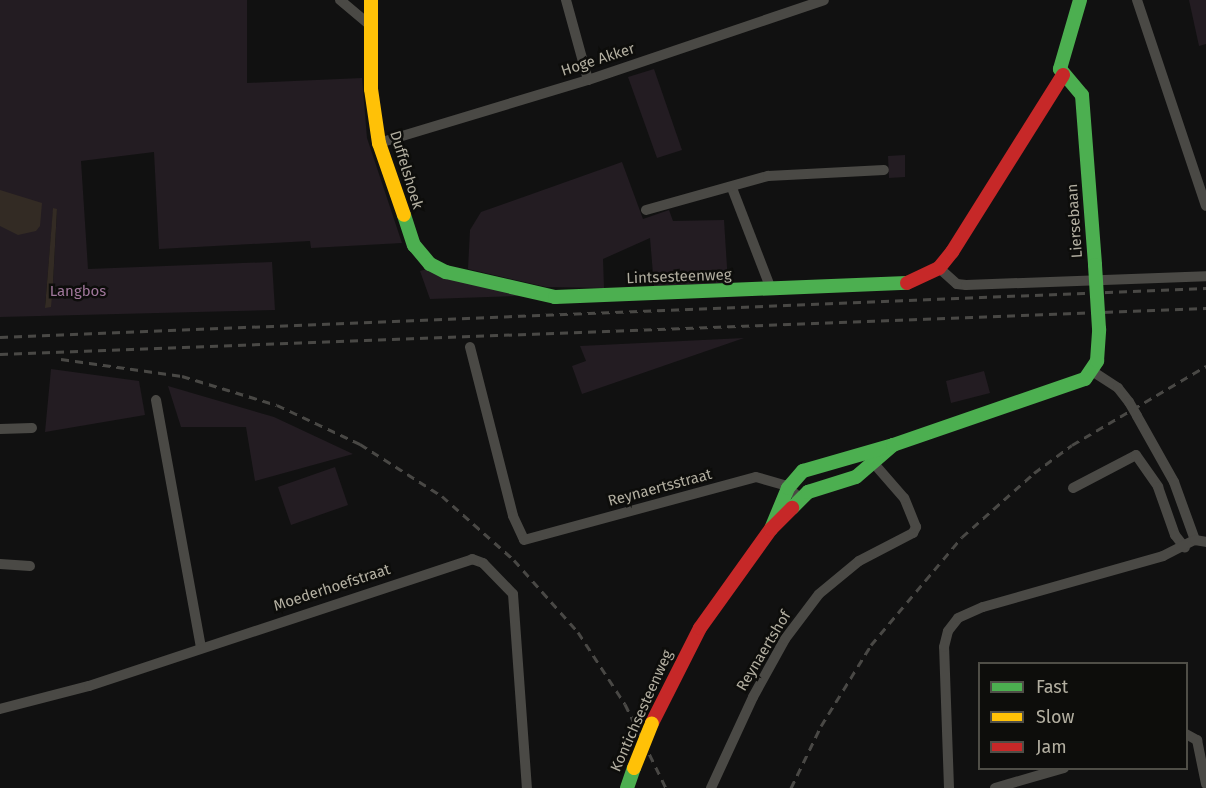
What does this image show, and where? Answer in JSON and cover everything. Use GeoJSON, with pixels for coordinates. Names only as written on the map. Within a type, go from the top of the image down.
{"type":"FeatureCollection","features":[{"type":"Feature","properties":{"kind":"street"},"geometry":{"type":"LineString","coordinates":[[340,0],[371,26]]}},
{"type":"Feature","properties":{"kind":"street","name":"Duffelshoek"},"geometry":{"type":"LineString","coordinates":[[371,0],[371,89],[379,143],[414,245],[430,264],[449,273]]}},
{"type":"Feature","properties":{"kind":"street"},"geometry":{"type":"LineString","coordinates":[[566,0],[588,80]]}},
{"type":"Feature","properties":{"kind":"street","name":"Hoge Akker"},"geometry":{"type":"LineString","coordinates":[[379,143],[588,80],[824,0]]}},
{"type":"Feature","properties":{"kind":"street"},"geometry":{"type":"LineString","coordinates":[[1080,0],[1060,60],[1063,75],[939,268],[957,284],[1206,276]]}},
{"type":"Feature","properties":{"kind":"street"},"geometry":{"type":"LineString","coordinates":[[1137,0],[1206,206]]}},
{"type":"Feature","properties":{"kind":"street","name":"Liersebaan"},"geometry":{"type":"LineString","coordinates":[[1063,75],[1082,95],[1099,329],[1099,353],[1092,371]]}},
{"type":"Feature","properties":{"kind":"street"},"geometry":{"type":"LineString","coordinates":[[646,210],[732,188],[768,176],[884,170]]}},
{"type":"Feature","properties":{"kind":"street"},"geometry":{"type":"LineString","coordinates":[[732,188],[771,289]]}},
{"type":"Feature","properties":{"kind":"street","name":"Lintsesteenweg"},"geometry":{"type":"LineString","coordinates":[[449,273],[555,297],[913,284],[939,268]]}},
{"type":"Feature","properties":{"kind":"street","name":"Reynaertsstraat"},"geometry":{"type":"LineString","coordinates":[[471,347],[513,516],[524,540],[756,477],[788,488],[800,498]]}},
{"type":"Feature","properties":{"kind":"street"},"geometry":{"type":"LineString","coordinates":[[949,788],[944,647],[948,630],[958,618],[983,607],[1185,548],[1201,541],[1174,482],[1129,402],[1118,388],[1092,371]]}},
{"type":"Feature","properties":{"kind":"street","name":"Kontichsesteenweg"},"geometry":{"type":"LineString","coordinates":[[771,529],[788,488],[803,471],[893,445],[1076,385],[1092,371]]}},
{"type":"Feature","properties":{"kind":"street"},"geometry":{"type":"LineString","coordinates":[[156,399],[201,648]]}},
{"type":"Feature","properties":{"kind":"street"},"geometry":{"type":"LineString","coordinates":[[0,429],[32,428]]}},
{"type":"Feature","properties":{"kind":"street","name":"Kontichsesteenweg"},"geometry":{"type":"LineString","coordinates":[[627,788],[652,723],[700,628],[771,529],[800,498],[856,477],[874,464],[893,445]]}},
{"type":"Feature","properties":{"kind":"street","name":"Reynaertshof"},"geometry":{"type":"LineString","coordinates":[[711,788],[753,697],[785,639],[819,594],[859,561],[913,533],[916,527],[904,498],[864,452]]}},
{"type":"Feature","properties":{"kind":"street"},"geometry":{"type":"LineString","coordinates":[[1073,488],[1136,454],[1158,487],[1175,535],[1185,548]]}},
{"type":"Feature","properties":{"kind":"street","name":"Moederhoefstraat"},"geometry":{"type":"LineString","coordinates":[[0,709],[89,686],[472,559],[483,563],[513,594],[527,788]]}},
{"type":"Feature","properties":{"kind":"street"},"geometry":{"type":"LineString","coordinates":[[0,564],[30,566]]}},
{"type":"Feature","properties":{"kind":"street"},"geometry":{"type":"LineString","coordinates":[[1189,735],[1198,744],[1206,784]]}},
{"type":"Feature","properties":{"kind":"street"},"geometry":{"type":"LineString","coordinates":[[995,788],[1057,770]]}},
{"type":"Feature","properties":{"kind":"green space","name":"Langbos"},"geometry":{"type":"Polygon","coordinates":[[[0,0],[247,0],[247,83],[362,78],[367,138],[402,243],[311,248],[310,241],[159,249],[154,152],[81,161],[88,269],[272,262],[275,310],[0,317],[0,0]],[[57,209],[53,212],[45,307],[53,283],[57,209]]]}},
{"type":"Feature","properties":{"kind":"green space"},"geometry":{"type":"Polygon","coordinates":[[[1189,0],[1206,0],[1206,44],[1199,46],[1189,0]]]}},
{"type":"Feature","properties":{"kind":"green space"},"geometry":{"type":"Polygon","coordinates":[[[654,69],[682,150],[657,158],[628,77],[654,69]]]}},
{"type":"Feature","properties":{"kind":"green space"},"geometry":{"type":"Polygon","coordinates":[[[905,155],[905,177],[889,178],[888,156],[905,155]]]}},
{"type":"Feature","properties":{"kind":"green space"},"geometry":{"type":"Polygon","coordinates":[[[622,162],[643,219],[669,210],[673,221],[724,220],[728,283],[654,286],[650,238],[603,259],[604,288],[546,287],[468,269],[470,230],[481,212],[622,162]]]}},
{"type":"Feature","properties":{"kind":"green space"},"geometry":{"type":"Polygon","coordinates":[[[427,269],[519,296],[430,299],[420,271],[427,269]]]}},
{"type":"Feature","properties":{"kind":"green space"},"geometry":{"type":"Polygon","coordinates":[[[744,338],[582,394],[572,366],[586,361],[580,346],[744,338]]]}},
{"type":"Feature","properties":{"kind":"green space"},"geometry":{"type":"Polygon","coordinates":[[[51,369],[139,381],[145,415],[45,432],[51,369]]]}},
{"type":"Feature","properties":{"kind":"green space"},"geometry":{"type":"Polygon","coordinates":[[[984,371],[990,393],[951,403],[946,381],[984,371]]]}},
{"type":"Feature","properties":{"kind":"green space"},"geometry":{"type":"Polygon","coordinates":[[[168,386],[274,417],[353,454],[255,481],[246,427],[181,427],[168,386]]]}},
{"type":"Feature","properties":{"kind":"green space"},"geometry":{"type":"Polygon","coordinates":[[[335,467],[348,505],[291,525],[278,487],[335,467]]]}},
{"type":"Feature","properties":{"kind":"shaded area"},"geometry":{"type":"Polygon","coordinates":[[[0,190],[42,203],[40,226],[36,231],[18,235],[0,226],[0,190]]]}},
{"type":"Feature","properties":{"kind":"shaded area"},"geometry":{"type":"Polygon","coordinates":[[[53,208],[57,209],[53,283],[51,307],[45,308],[53,208]]]}},
{"type":"Feature","properties":{"kind":"railway"},"geometry":{"type":"LineString","coordinates":[[0,337],[1206,288]]}},
{"type":"Feature","properties":{"kind":"railway"},"geometry":{"type":"LineString","coordinates":[[0,354],[1206,308]]}},
{"type":"Feature","properties":{"kind":"railway"},"geometry":{"type":"LineString","coordinates":[[61,359],[182,376],[277,405],[360,444],[442,496],[514,560],[578,632],[625,704],[666,788]]}},
{"type":"Feature","properties":{"kind":"railway"},"geometry":{"type":"LineString","coordinates":[[791,788],[821,726],[871,645],[962,537],[1034,473],[1072,445],[1206,366]]}},
{"type":"Feature","properties":{"kind":"traffic: fast"},"geometry":{"type":"LineString","coordinates":[[1080,0],[1060,69],[1082,95],[1095,265]]}},
{"type":"Feature","properties":{"kind":"traffic: fast"},"geometry":{"type":"LineString","coordinates":[[404,215],[414,245],[430,264],[446,272],[555,297],[907,283]]}},
{"type":"Feature","properties":{"kind":"traffic: fast"},"geometry":{"type":"LineString","coordinates":[[1095,265],[1099,329]]}},
{"type":"Feature","properties":{"kind":"traffic: fast"},"geometry":{"type":"LineString","coordinates":[[771,529],[788,488],[803,471],[893,445],[1085,379],[1097,361],[1099,329]]}},
{"type":"Feature","properties":{"kind":"traffic: fast"},"geometry":{"type":"LineString","coordinates":[[792,508],[808,492],[856,477],[893,445]]}},
{"type":"Feature","properties":{"kind":"traffic: fast"},"geometry":{"type":"LineString","coordinates":[[627,788],[634,768]]}},
{"type":"Feature","properties":{"kind":"traffic: slow"},"geometry":{"type":"LineString","coordinates":[[371,0],[371,89],[379,143],[404,215]]}},
{"type":"Feature","properties":{"kind":"traffic: slow"},"geometry":{"type":"LineString","coordinates":[[634,768],[652,723]]}},
{"type":"Feature","properties":{"kind":"traffic: jam"},"geometry":{"type":"LineString","coordinates":[[907,283],[939,268],[952,252],[1063,75]]}},
{"type":"Feature","properties":{"kind":"traffic: jam"},"geometry":{"type":"LineString","coordinates":[[652,723],[700,628],[771,529],[792,508]]}}]}
